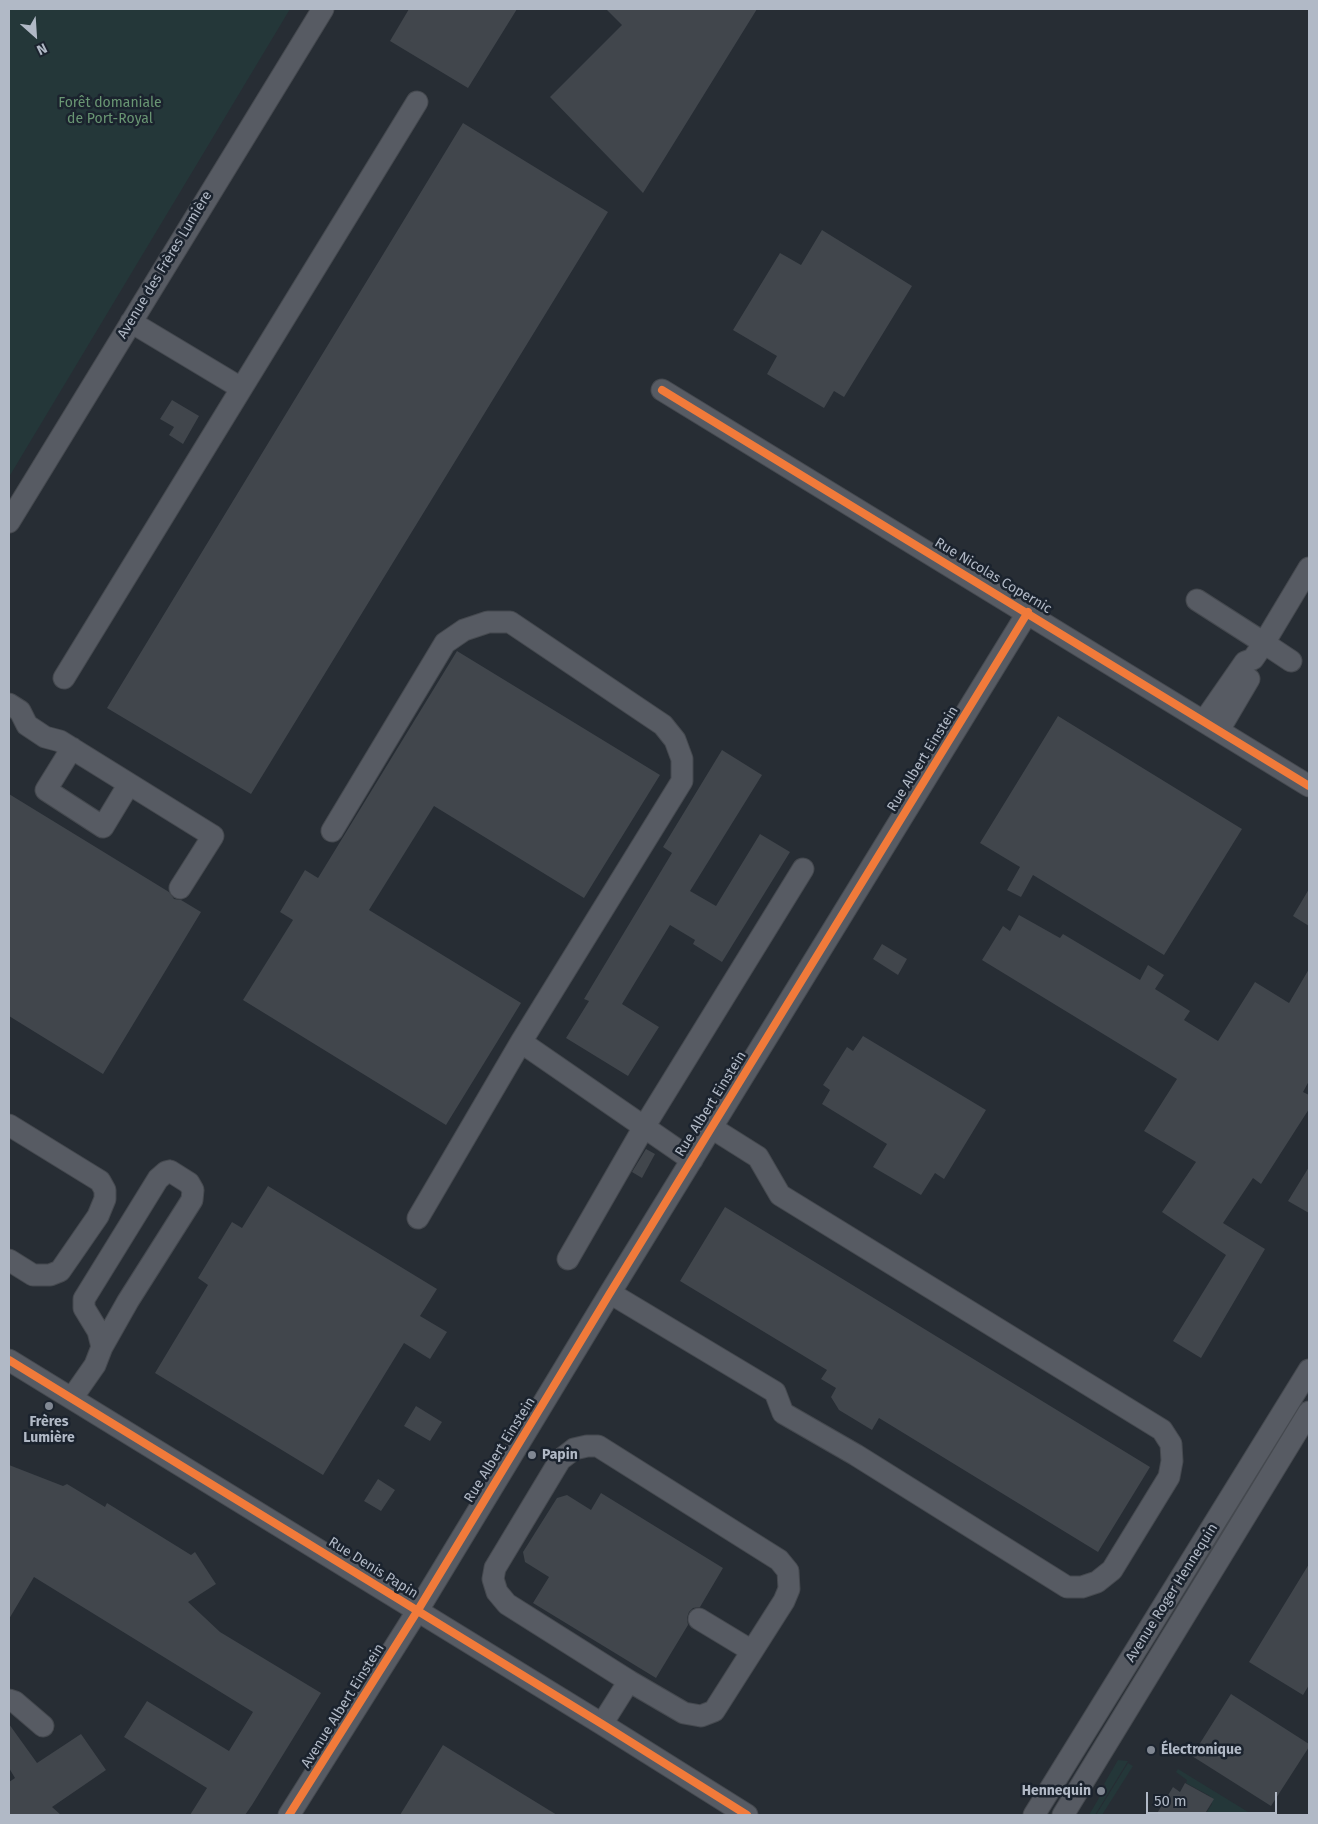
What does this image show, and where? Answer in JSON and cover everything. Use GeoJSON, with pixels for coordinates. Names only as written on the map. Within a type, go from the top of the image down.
{"type":"FeatureCollection","features":[{"type":"Feature","properties":{"kind":"street","name":"Avenue des Frères Lumière"},"geometry":{"type":"LineString","coordinates":[[9,522],[322,9]]}},
{"type":"Feature","properties":{"kind":"street"},"geometry":{"type":"LineString","coordinates":[[64,678],[417,102]]}},
{"type":"Feature","properties":{"kind":"street"},"geometry":{"type":"LineString","coordinates":[[131,322],[241,388]]}},
{"type":"Feature","properties":{"kind":"street","name":"Rue Nicolas Copernic"},"geometry":{"type":"LineString","coordinates":[[662,390],[1028,612],[1309,786]]}},
{"type":"Feature","properties":{"kind":"street"},"geometry":{"type":"LineString","coordinates":[[1211,726],[1255,670],[1259,651],[1309,568]]}},
{"type":"Feature","properties":{"kind":"street"},"geometry":{"type":"LineString","coordinates":[[1197,600],[1259,651],[1291,661]]}},
{"type":"Feature","properties":{"kind":"street","name":"Rue Albert Einstein"},"geometry":{"type":"LineString","coordinates":[[418,1610],[1028,612]]}},
{"type":"Feature","properties":{"kind":"street"},"geometry":{"type":"LineString","coordinates":[[332,831],[445,643],[464,630],[488,622],[510,622],[664,725],[675,740],[682,759],[682,780],[521,1042],[418,1218]]}},
{"type":"Feature","properties":{"kind":"street"},"geometry":{"type":"LineString","coordinates":[[9,704],[20,711],[27,725],[45,736],[60,741],[72,748],[212,836],[180,888]]}},
{"type":"Feature","properties":{"kind":"street"},"geometry":{"type":"LineString","coordinates":[[72,748],[46,790],[103,827],[129,784]]}},
{"type":"Feature","properties":{"kind":"street"},"geometry":{"type":"LineString","coordinates":[[568,1259],[644,1127],[803,869]]}},
{"type":"Feature","properties":{"kind":"street"},"geometry":{"type":"LineString","coordinates":[[521,1042],[692,1160]]}},
{"type":"Feature","properties":{"kind":"street"},"geometry":{"type":"LineString","coordinates":[[9,1125],[100,1181],[105,1190],[105,1199],[98,1216],[60,1271],[50,1275],[33,1275],[9,1260]]}},
{"type":"Feature","properties":{"kind":"street"},"geometry":{"type":"LineString","coordinates":[[610,1293],[775,1392],[783,1413],[856,1455],[1067,1587],[1082,1587],[1097,1582],[1112,1570],[1169,1477],[1172,1461],[1171,1444],[1162,1430],[780,1195],[758,1157],[712,1128]]}},
{"type":"Feature","properties":{"kind":"street"},"geometry":{"type":"LineString","coordinates":[[72,1398],[95,1365],[102,1347],[128,1301],[192,1200],[193,1190],[189,1183],[170,1170],[158,1179],[84,1299],[84,1308],[98,1331],[102,1347]]}},
{"type":"Feature","properties":{"kind":"street","name":"Rue Denis Papin"},"geometry":{"type":"LineString","coordinates":[[9,1360],[418,1610],[747,1815]]}},
{"type":"Feature","properties":{"kind":"street","name":"Avenue Roger Hennequin"},"geometry":{"type":"LineString","coordinates":[[1034,1815],[1309,1370]]}},
{"type":"Feature","properties":{"kind":"street","name":"Avenue Roger Hennequin"},"geometry":{"type":"LineString","coordinates":[[1064,1815],[1309,1412]]}},
{"type":"Feature","properties":{"kind":"street"},"geometry":{"type":"LineString","coordinates":[[587,1446],[598,1446],[780,1560],[788,1571],[789,1589],[784,1601],[714,1711],[701,1716],[684,1714],[629,1681],[507,1604],[496,1592],[493,1579],[495,1568],[560,1460],[574,1449],[587,1446]]}},
{"type":"Feature","properties":{"kind":"street","name":"Avenue Albert Einstein"},"geometry":{"type":"LineString","coordinates":[[289,1815],[418,1610]]}},
{"type":"Feature","properties":{"kind":"street"},"geometry":{"type":"LineString","coordinates":[[699,1620],[752,1651]]}},
{"type":"Feature","properties":{"kind":"street"},"geometry":{"type":"LineString","coordinates":[[602,1724],[629,1681]]}},
{"type":"Feature","properties":{"kind":"street"},"geometry":{"type":"LineString","coordinates":[[9,1700],[15,1702],[43,1726]]}},
{"type":"Feature","properties":{"kind":"green space","name":"Forêt domaniale de Port-Royal"},"geometry":{"type":"Polygon","coordinates":[[[9,9],[290,9],[9,477],[9,9]]]}},
{"type":"Feature","properties":{"kind":"green space"},"geometry":{"type":"Polygon","coordinates":[[[1118,1760],[1128,1761],[1095,1815],[1089,1815],[1106,1786],[1104,1784],[1118,1760]]]}},
{"type":"Feature","properties":{"kind":"green space"},"geometry":{"type":"Polygon","coordinates":[[[1128,1763],[1133,1766],[1102,1815],[1096,1815],[1128,1763]]]}},
{"type":"Feature","properties":{"kind":"green space"},"geometry":{"type":"Polygon","coordinates":[[[1178,1769],[1253,1815],[1205,1815],[1212,1804],[1210,1796],[1186,1783],[1187,1780],[1176,1772],[1178,1769]]]}},
{"type":"Feature","properties":{"kind":"building"},"geometry":{"type":"Polygon","coordinates":[[[409,9],[517,9],[468,88],[390,41],[409,9]]]}},
{"type":"Feature","properties":{"kind":"building"},"geometry":{"type":"Polygon","coordinates":[[[606,9],[757,9],[643,193],[550,97],[622,25],[606,9]]]}},
{"type":"Feature","properties":{"kind":"building"},"geometry":{"type":"Polygon","coordinates":[[[463,123],[608,212],[251,794],[107,708],[463,123]]]}},
{"type":"Feature","properties":{"kind":"building"},"geometry":{"type":"Polygon","coordinates":[[[822,230],[912,286],[844,397],[834,391],[824,408],[767,374],[777,356],[733,330],[780,253],[801,265],[822,230]]]}},
{"type":"Feature","properties":{"kind":"building"},"geometry":{"type":"Polygon","coordinates":[[[172,400],[199,416],[183,444],[169,435],[174,427],[160,419],[172,400]]]}},
{"type":"Feature","properties":{"kind":"building"},"geometry":{"type":"Polygon","coordinates":[[[457,651],[660,775],[584,898],[434,806],[369,910],[521,1003],[446,1125],[243,1000],[293,920],[280,912],[305,870],[318,878],[457,651]]]}},
{"type":"Feature","properties":{"kind":"building"},"geometry":{"type":"Polygon","coordinates":[[[1058,716],[1242,829],[1164,955],[1033,875],[1021,897],[1007,890],[1020,867],[980,843],[1058,716]]]}},
{"type":"Feature","properties":{"kind":"building"},"geometry":{"type":"Polygon","coordinates":[[[722,750],[762,775],[690,891],[716,906],[760,834],[790,852],[722,962],[693,944],[695,940],[670,925],[622,1004],[659,1027],[628,1076],[566,1038],[589,1001],[584,999],[672,853],[663,847],[722,750]]]}},
{"type":"Feature","properties":{"kind":"building"},"geometry":{"type":"Polygon","coordinates":[[[9,794],[169,892],[174,899],[181,900],[201,912],[103,1074],[9,1016],[9,794]]]}},
{"type":"Feature","properties":{"kind":"building"},"geometry":{"type":"Polygon","coordinates":[[[1309,889],[1309,926],[1293,916],[1309,889]]]}},
{"type":"Feature","properties":{"kind":"building"},"geometry":{"type":"Polygon","coordinates":[[[1019,915],[1060,938],[1063,934],[1140,980],[1148,965],[1164,975],[1155,989],[1190,1011],[1184,1020],[1218,1041],[1255,982],[1289,1003],[1309,969],[1309,1081],[1303,1092],[1309,1095],[1309,1109],[1261,1184],[1253,1178],[1223,1223],[1265,1249],[1201,1358],[1173,1341],[1226,1255],[1162,1212],[1196,1162],[1144,1131],[1177,1079],[982,960],[1003,926],[1010,931],[1019,915]]]}},
{"type":"Feature","properties":{"kind":"building"},"geometry":{"type":"Polygon","coordinates":[[[882,944],[907,959],[898,975],[873,959],[882,944]]]}},
{"type":"Feature","properties":{"kind":"building"},"geometry":{"type":"Polygon","coordinates":[[[863,1036],[986,1110],[944,1179],[935,1173],[921,1195],[873,1167],[887,1144],[822,1104],[830,1090],[823,1085],[847,1047],[853,1051],[863,1036]]]}},
{"type":"Feature","properties":{"kind":"building"},"geometry":{"type":"Polygon","coordinates":[[[646,1149],[655,1154],[642,1178],[632,1172],[646,1149]]]}},
{"type":"Feature","properties":{"kind":"building"},"geometry":{"type":"Polygon","coordinates":[[[1309,1167],[1309,1213],[1288,1201],[1309,1167]]]}},
{"type":"Feature","properties":{"kind":"building"},"geometry":{"type":"Polygon","coordinates":[[[268,1186],[437,1289],[420,1316],[447,1332],[430,1359],[404,1343],[323,1475],[155,1373],[208,1285],[198,1278],[232,1222],[242,1228],[268,1186]]]}},
{"type":"Feature","properties":{"kind":"building"},"geometry":{"type":"Polygon","coordinates":[[[725,1207],[1150,1467],[1098,1552],[879,1418],[872,1430],[839,1410],[831,1397],[836,1388],[821,1379],[827,1370],[680,1281],[725,1207]]]}},
{"type":"Feature","properties":{"kind":"building"},"geometry":{"type":"Polygon","coordinates":[[[416,1406],[442,1422],[430,1441],[404,1426],[416,1406]]]}},
{"type":"Feature","properties":{"kind":"building"},"geometry":{"type":"Polygon","coordinates":[[[9,1465],[63,1486],[67,1484],[105,1507],[107,1503],[191,1555],[195,1552],[216,1584],[188,1602],[220,1632],[321,1693],[245,1815],[190,1815],[207,1788],[124,1737],[147,1701],[229,1751],[253,1712],[34,1577],[9,1619],[9,1465]]]}},
{"type":"Feature","properties":{"kind":"building"},"geometry":{"type":"Polygon","coordinates":[[[378,1479],[395,1490],[381,1511],[364,1501],[378,1479]]]}},
{"type":"Feature","properties":{"kind":"building"},"geometry":{"type":"Polygon","coordinates":[[[601,1493],[723,1568],[700,1607],[693,1608],[689,1612],[687,1618],[688,1625],[656,1678],[533,1603],[549,1577],[525,1562],[523,1552],[557,1498],[567,1495],[591,1510],[601,1493]]]}},
{"type":"Feature","properties":{"kind":"building"},"geometry":{"type":"Polygon","coordinates":[[[1309,1564],[1309,1685],[1303,1695],[1249,1662],[1309,1564]]]}},
{"type":"Feature","properties":{"kind":"building"},"geometry":{"type":"Polygon","coordinates":[[[1231,1694],[1309,1744],[1309,1747],[1271,1806],[1192,1756],[1231,1694]]]}},
{"type":"Feature","properties":{"kind":"building"},"geometry":{"type":"Polygon","coordinates":[[[9,1724],[37,1763],[81,1734],[106,1770],[52,1807],[61,1815],[9,1815],[9,1782],[15,1778],[9,1768],[9,1724]]]}},
{"type":"Feature","properties":{"kind":"building"},"geometry":{"type":"Polygon","coordinates":[[[443,1745],[557,1815],[400,1815],[443,1745]]]}},
{"type":"Feature","properties":{"kind":"building"},"geometry":{"type":"Polygon","coordinates":[[[1185,1783],[1214,1799],[1204,1815],[1156,1815],[1173,1787],[1180,1792],[1185,1783]]]}},
{"type":"Feature","properties":{"kind":"cycle path"},"geometry":{"type":"LineString","coordinates":[[662,390],[1309,786]]}},
{"type":"Feature","properties":{"kind":"cycle path"},"geometry":{"type":"LineString","coordinates":[[289,1815],[418,1610],[1028,612]]}},
{"type":"Feature","properties":{"kind":"cycle path"},"geometry":{"type":"LineString","coordinates":[[9,1360],[747,1815]]}},
{"type":"Feature","properties":{"kind":"place","name":"Frères Lumière"},"geometry":{"type":"Point","coordinates":[49,1406]}},
{"type":"Feature","properties":{"kind":"place","name":"Papin"},"geometry":{"type":"Point","coordinates":[532,1455]}},
{"type":"Feature","properties":{"kind":"place","name":"Électronique"},"geometry":{"type":"Point","coordinates":[1151,1750]}},
{"type":"Feature","properties":{"kind":"place","name":"Hennequin"},"geometry":{"type":"Point","coordinates":[1101,1791]}}]}
